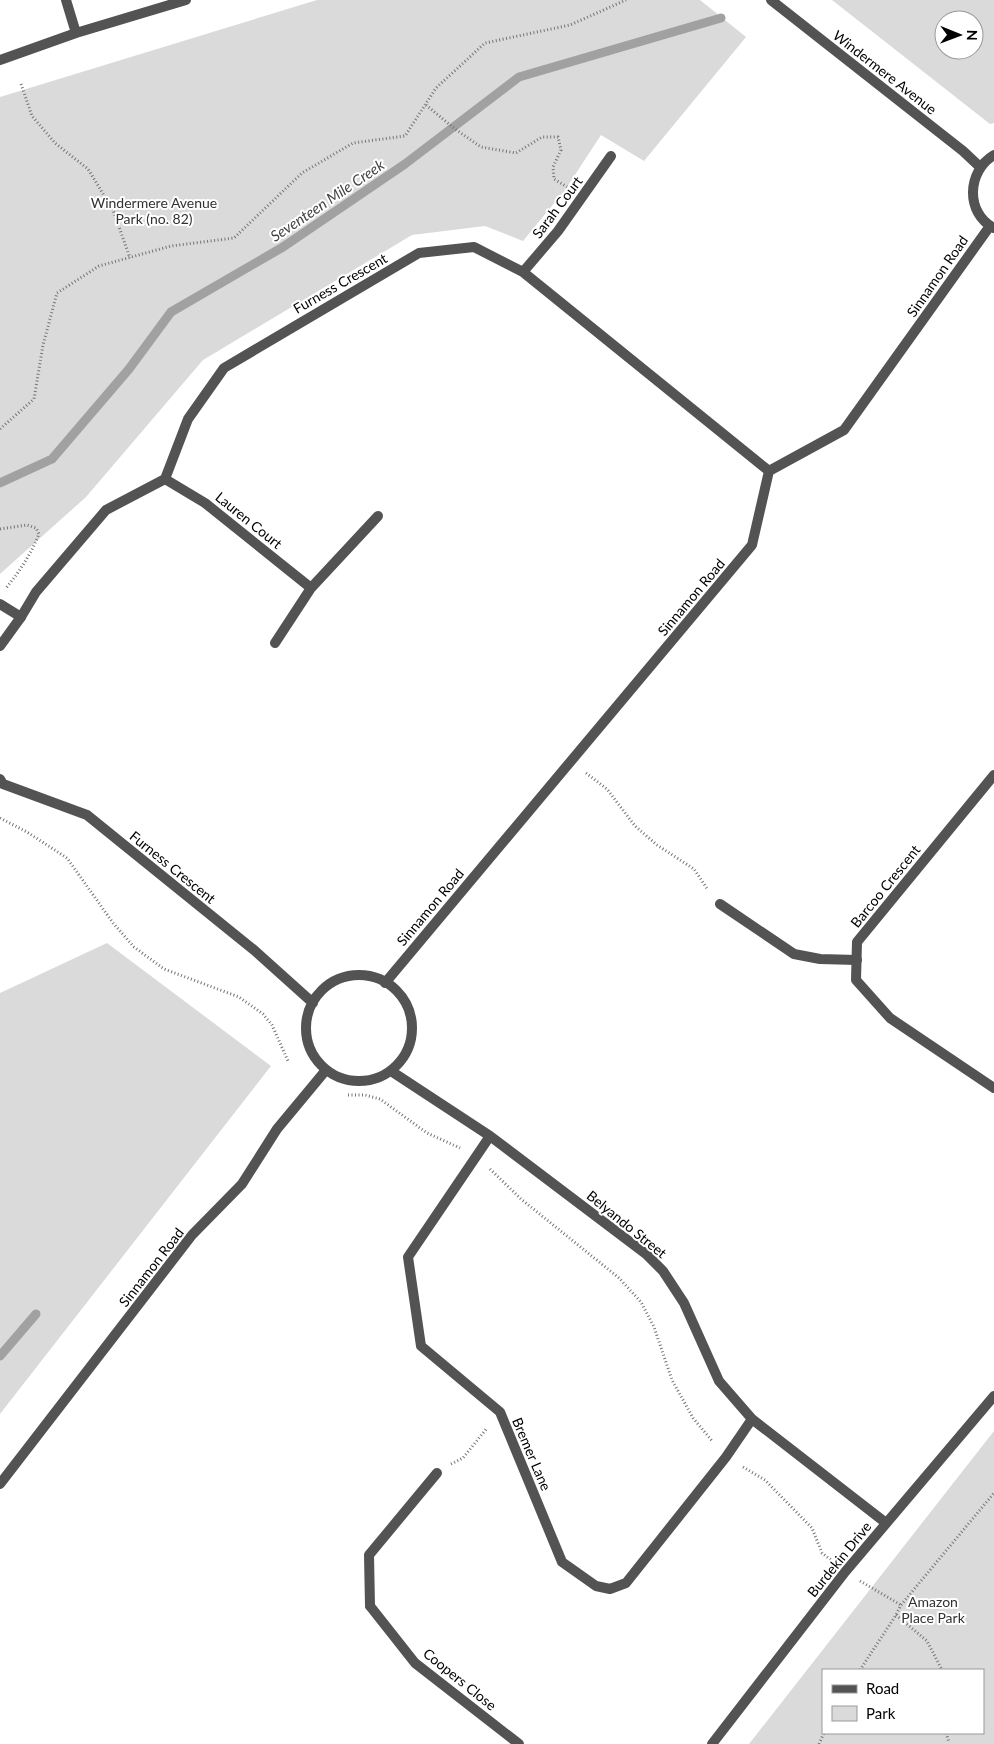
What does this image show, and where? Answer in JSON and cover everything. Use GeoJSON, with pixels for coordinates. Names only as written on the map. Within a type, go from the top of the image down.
{"type":"FeatureCollection","features":[{"type":"Feature","properties":{"kind":"street"},"geometry":{"type":"LineString","coordinates":[[66,0],[76,33]]}},
{"type":"Feature","properties":{"kind":"street"},"geometry":{"type":"LineString","coordinates":[[0,60],[76,33],[186,0]]}},
{"type":"Feature","properties":{"kind":"street","name":"Windermere Avenue"},"geometry":{"type":"LineString","coordinates":[[772,0],[963,151],[980,167]]}},
{"type":"Feature","properties":{"kind":"street"},"geometry":{"type":"LineString","coordinates":[[992,227],[981,217],[975,205],[973,192],[974,179],[980,167],[988,158],[994,155]]}},
{"type":"Feature","properties":{"kind":"street","name":"Sarah Court"},"geometry":{"type":"LineString","coordinates":[[523,272],[558,231],[611,156]]}},
{"type":"Feature","properties":{"kind":"street","name":"Sinnamon Road"},"geometry":{"type":"LineString","coordinates":[[385,982],[752,545],[769,471],[844,430],[992,227]]}},
{"type":"Feature","properties":{"kind":"street","name":"Furness Crescent"},"geometry":{"type":"LineString","coordinates":[[165,479],[188,419],[224,368],[419,253],[474,247],[523,272],[769,471]]}},
{"type":"Feature","properties":{"kind":"street"},"geometry":{"type":"LineString","coordinates":[[0,646],[36,592],[106,510],[165,479]]}},
{"type":"Feature","properties":{"kind":"street","name":"Lauren Court"},"geometry":{"type":"LineString","coordinates":[[165,479],[205,503],[311,588]]}},
{"type":"Feature","properties":{"kind":"street"},"geometry":{"type":"LineString","coordinates":[[276,643],[311,588],[378,516]]}},
{"type":"Feature","properties":{"kind":"street"},"geometry":{"type":"LineString","coordinates":[[0,604],[21,617]]}},
{"type":"Feature","properties":{"kind":"street","name":"Barcoo Crescent"},"geometry":{"type":"LineString","coordinates":[[994,775],[857,942],[856,960],[856,980],[890,1018],[994,1088]]}},
{"type":"Feature","properties":{"kind":"street","name":"Furness Crescent"},"geometry":{"type":"LineString","coordinates":[[1,784],[87,815],[254,950],[313,1003]]}},
{"type":"Feature","properties":{"kind":"street"},"geometry":{"type":"LineString","coordinates":[[720,904],[794,954],[820,959],[856,960]]}},
{"type":"Feature","properties":{"kind":"street"},"geometry":{"type":"LineString","coordinates":[[353,976],[370,976],[385,982],[399,994],[408,1008],[412,1026],[410,1043],[403,1058],[391,1071],[375,1079],[358,1082],[340,1078],[326,1070],[314,1056],[307,1039],[307,1020],[313,1003],[323,990],[337,980],[353,976]]}},
{"type":"Feature","properties":{"kind":"street","name":"Sinnamon Road"},"geometry":{"type":"LineString","coordinates":[[0,1484],[192,1235],[242,1184],[277,1129],[317,1078],[326,1070]]}},
{"type":"Feature","properties":{"kind":"street","name":"Belyando Street"},"geometry":{"type":"LineString","coordinates":[[391,1071],[490,1136],[646,1254],[663,1271],[684,1303],[719,1380],[752,1419],[886,1524]]}},
{"type":"Feature","properties":{"kind":"street","name":"Bremer Lane"},"geometry":{"type":"LineString","coordinates":[[490,1136],[408,1257],[421,1346],[500,1412],[562,1562],[596,1586],[610,1589],[626,1583],[726,1457],[752,1419]]}},
{"type":"Feature","properties":{"kind":"street","name":"Burdekin Drive"},"geometry":{"type":"LineString","coordinates":[[712,1744],[845,1572],[994,1396]]}},
{"type":"Feature","properties":{"kind":"street","name":"Coopers Close"},"geometry":{"type":"LineString","coordinates":[[437,1473],[369,1554],[370,1606],[415,1663],[519,1744]]}},
{"type":"Feature","properties":{"kind":"path"},"geometry":{"type":"LineString","coordinates":[[0,429],[34,399],[43,345],[57,293],[99,266],[171,246],[234,238],[302,173],[353,143],[405,136],[436,88],[485,43],[570,25],[626,0]]}},
{"type":"Feature","properties":{"kind":"path"},"geometry":{"type":"LineString","coordinates":[[22,84],[32,116],[55,143],[88,170],[113,210],[130,258]]}},
{"type":"Feature","properties":{"kind":"path"},"geometry":{"type":"LineString","coordinates":[[426,105],[481,147],[516,154],[542,136],[558,137],[561,150],[553,167],[554,179],[582,196]]}},
{"type":"Feature","properties":{"kind":"path"},"geometry":{"type":"LineString","coordinates":[[0,529],[27,525],[36,528],[39,534],[21,570],[5,589]]}},
{"type":"Feature","properties":{"kind":"path"},"geometry":{"type":"LineString","coordinates":[[571,761],[607,789],[635,826],[656,845],[694,869],[720,904]]}},
{"type":"Feature","properties":{"kind":"path"},"geometry":{"type":"LineString","coordinates":[[0,818],[27,832],[67,858],[114,923],[134,947],[164,969],[239,997],[263,1014],[272,1026],[288,1061]]}},
{"type":"Feature","properties":{"kind":"path"},"geometry":{"type":"LineString","coordinates":[[348,1095],[365,1095],[380,1099],[427,1133],[476,1156],[521,1199],[620,1278],[641,1302],[654,1327],[672,1380],[693,1418],[726,1457],[765,1480],[812,1528],[822,1553],[845,1572],[901,1605]]}},
{"type":"Feature","properties":{"kind":"path"},"geometry":{"type":"LineString","coordinates":[[437,1473],[463,1458],[500,1412]]}},
{"type":"Feature","properties":{"kind":"path"},"geometry":{"type":"LineString","coordinates":[[861,1669],[901,1605],[994,1493]]}},
{"type":"Feature","properties":{"kind":"path"},"geometry":{"type":"LineString","coordinates":[[896,1615],[927,1641],[941,1669]]}},
{"type":"Feature","properties":{"kind":"path"},"geometry":{"type":"LineString","coordinates":[[946,1734],[949,1742]]}},
{"type":"Feature","properties":{"kind":"green space","name":"Windermere Avenue Park (no. 82)"},"geometry":{"type":"Polygon","coordinates":[[[317,0],[700,0],[746,37],[644,161],[601,135],[565,190],[523,241],[485,226],[412,235],[203,360],[86,497],[0,574],[0,97],[317,0]]]}},
{"type":"Feature","properties":{"kind":"green space"},"geometry":{"type":"Polygon","coordinates":[[[832,0],[994,0],[994,123],[990,124],[832,0]]]}},
{"type":"Feature","properties":{"kind":"green space"},"geometry":{"type":"Polygon","coordinates":[[[107,943],[271,1066],[0,1414],[0,993],[107,943]]]}},
{"type":"Feature","properties":{"kind":"green space","name":"Amazon Place Park"},"geometry":{"type":"Polygon","coordinates":[[[994,1431],[994,1744],[749,1744],[994,1431]]]}},
{"type":"Feature","properties":{"kind":"waterway","name":"Seventeen Mile Creek"},"geometry":{"type":"LineString","coordinates":[[0,483],[52,459],[129,369],[171,312],[283,247],[405,164],[519,77],[721,18]]}},
{"type":"Feature","properties":{"kind":"waterway"},"geometry":{"type":"LineString","coordinates":[[0,1356],[36,1314]]}}]}
